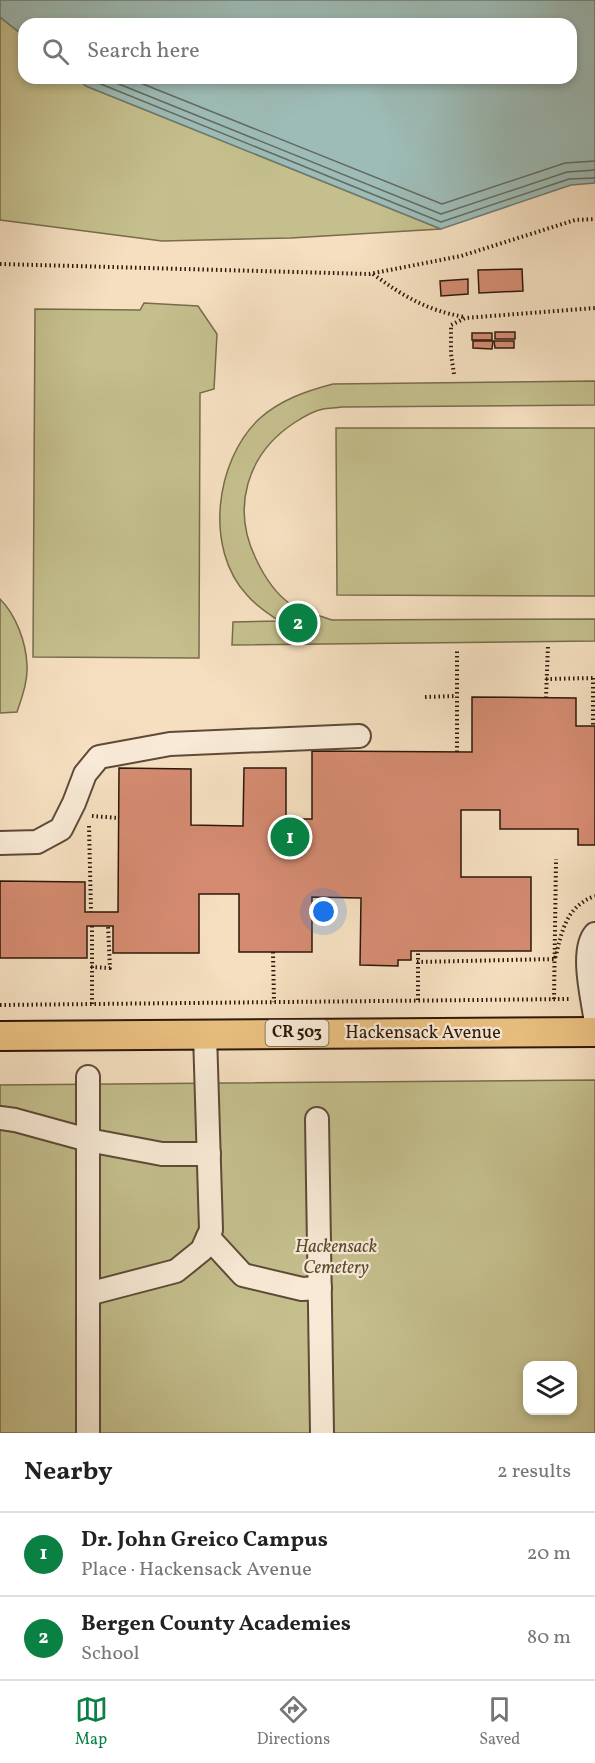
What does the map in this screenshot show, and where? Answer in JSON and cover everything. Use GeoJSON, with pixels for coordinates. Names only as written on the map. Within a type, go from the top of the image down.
{"type":"FeatureCollection","features":[{"type":"Feature","properties":{"kind":"main road","name":"Hackensack Avenue"},"geometry":{"type":"LineString","coordinates":[[0,1036],[595,1032]]}},
{"type":"Feature","properties":{"kind":"lane"},"geometry":{"type":"LineString","coordinates":[[0,843],[37,842],[61,829],[85,774],[99,757],[171,744],[359,736]]}},
{"type":"Feature","properties":{"kind":"lane"},"geometry":{"type":"LineString","coordinates":[[594,1007],[589,950],[595,934]]}},
{"type":"Feature","properties":{"kind":"lane"},"geometry":{"type":"LineString","coordinates":[[88,1294],[176,1271],[202,1250],[208,1237],[211,1230],[205,1034]]}},
{"type":"Feature","properties":{"kind":"lane"},"geometry":{"type":"LineString","coordinates":[[88,1077],[88,1433]]}},
{"type":"Feature","properties":{"kind":"lane"},"geometry":{"type":"LineString","coordinates":[[0,1118],[88,1140],[162,1154],[209,1154]]}},
{"type":"Feature","properties":{"kind":"lane"},"geometry":{"type":"LineString","coordinates":[[317,1119],[322,1433]]}},
{"type":"Feature","properties":{"kind":"lane"},"geometry":{"type":"LineString","coordinates":[[208,1237],[243,1275],[302,1289],[320,1288]]}},
{"type":"Feature","properties":{"kind":"path"},"geometry":{"type":"LineString","coordinates":[[0,264],[373,274],[461,256],[575,220],[595,219]]}},
{"type":"Feature","properties":{"kind":"path"},"geometry":{"type":"LineString","coordinates":[[373,274],[413,301],[442,313],[465,318],[595,308]]}},
{"type":"Feature","properties":{"kind":"path"},"geometry":{"type":"LineString","coordinates":[[454,374],[451,325],[465,318]]}},
{"type":"Feature","properties":{"kind":"path"},"geometry":{"type":"LineString","coordinates":[[546,698],[548,645]]}},
{"type":"Feature","properties":{"kind":"path"},"geometry":{"type":"LineString","coordinates":[[457,651],[457,752]]}},
{"type":"Feature","properties":{"kind":"path"},"geometry":{"type":"LineString","coordinates":[[546,679],[594,678],[593,726]]}},
{"type":"Feature","properties":{"kind":"path"},"geometry":{"type":"LineString","coordinates":[[425,697],[456,696]]}},
{"type":"Feature","properties":{"kind":"path"},"geometry":{"type":"LineString","coordinates":[[91,912],[89,816],[119,818]]}},
{"type":"Feature","properties":{"kind":"path"},"geometry":{"type":"LineString","coordinates":[[554,999],[556,859]]}},
{"type":"Feature","properties":{"kind":"path"},"geometry":{"type":"LineString","coordinates":[[555,959],[564,924],[584,900],[595,896]]}},
{"type":"Feature","properties":{"kind":"path"},"geometry":{"type":"LineString","coordinates":[[92,926],[92,1004]]}},
{"type":"Feature","properties":{"kind":"path"},"geometry":{"type":"LineString","coordinates":[[91,967],[110,968],[108,926]]}},
{"type":"Feature","properties":{"kind":"path"},"geometry":{"type":"LineString","coordinates":[[418,951],[418,1000]]}},
{"type":"Feature","properties":{"kind":"path"},"geometry":{"type":"LineString","coordinates":[[273,952],[274,1002]]}},
{"type":"Feature","properties":{"kind":"path"},"geometry":{"type":"LineString","coordinates":[[417,962],[555,959]]}},
{"type":"Feature","properties":{"kind":"path"},"geometry":{"type":"LineString","coordinates":[[0,1005],[554,999],[594,1007]]}},
{"type":"Feature","properties":{"kind":"green space"},"geometry":{"type":"Polygon","coordinates":[[[0,17],[18,31],[18,84],[84,84],[441,229],[291,238],[162,241],[0,220],[0,17]]]}},
{"type":"Feature","properties":{"kind":"green space"},"geometry":{"type":"Polygon","coordinates":[[[144,303],[198,306],[217,334],[214,389],[200,393],[199,658],[33,657],[35,309],[140,310],[144,303]]]}},
{"type":"Feature","properties":{"kind":"green space"},"geometry":{"type":"Polygon","coordinates":[[[595,381],[595,405],[342,407],[316,411],[294,423],[265,450],[248,484],[245,521],[249,540],[262,572],[284,599],[304,611],[332,620],[595,619],[595,641],[232,645],[233,622],[279,621],[251,599],[233,576],[220,530],[220,506],[233,458],[244,437],[267,412],[294,397],[333,384],[595,381]]]}},
{"type":"Feature","properties":{"kind":"green space"},"geometry":{"type":"Polygon","coordinates":[[[336,428],[595,428],[595,596],[337,595],[336,428]]]}},
{"type":"Feature","properties":{"kind":"green space"},"geometry":{"type":"Polygon","coordinates":[[[0,599],[15,621],[26,656],[26,683],[17,712],[0,713],[0,599]]]}},
{"type":"Feature","properties":{"kind":"green space","name":"Hackensack Cemetery"},"geometry":{"type":"Polygon","coordinates":[[[595,1080],[595,1433],[0,1433],[0,1085],[595,1080]]]}},
{"type":"Feature","properties":{"kind":"water"},"geometry":{"type":"Polygon","coordinates":[[[0,0],[595,0],[595,183],[571,185],[441,229],[84,84],[577,84],[577,18],[18,18],[18,31],[0,17],[0,0]]]}},
{"type":"Feature","properties":{"kind":"building"},"geometry":{"type":"Polygon","coordinates":[[[522,269],[523,291],[479,293],[478,270],[522,269]]]}},
{"type":"Feature","properties":{"kind":"building"},"geometry":{"type":"Polygon","coordinates":[[[468,279],[468,294],[441,296],[440,281],[468,279]]]}},
{"type":"Feature","properties":{"kind":"building"},"geometry":{"type":"Polygon","coordinates":[[[495,332],[515,332],[515,339],[495,339],[495,332]]]}},
{"type":"Feature","properties":{"kind":"building"},"geometry":{"type":"Polygon","coordinates":[[[472,333],[492,333],[492,340],[472,340],[472,333]]]}},
{"type":"Feature","properties":{"kind":"building"},"geometry":{"type":"Polygon","coordinates":[[[473,341],[493,341],[492,349],[473,348],[473,341]]]}},
{"type":"Feature","properties":{"kind":"building"},"geometry":{"type":"Polygon","coordinates":[[[494,341],[514,341],[514,348],[495,348],[494,341]]]}},
{"type":"Feature","properties":{"kind":"building"},"geometry":{"type":"Polygon","coordinates":[[[472,697],[576,698],[576,726],[595,726],[595,845],[578,845],[578,829],[500,829],[500,810],[461,810],[461,877],[531,877],[531,951],[411,951],[411,960],[398,960],[398,966],[360,965],[361,898],[312,897],[312,952],[239,952],[239,894],[199,894],[199,953],[113,953],[113,926],[87,926],[87,958],[0,958],[0,881],[85,882],[85,912],[118,912],[119,768],[191,769],[191,825],[243,826],[244,768],[286,768],[286,819],[312,819],[312,751],[472,752],[472,697]]]}},
{"type":"Feature","properties":{"kind":"place","name":"Bergen County Academies"},"geometry":{"type":"Point","coordinates":[298,623]}},
{"type":"Feature","properties":{"kind":"place","name":"Dr. John Greico Campus"},"geometry":{"type":"Point","coordinates":[290,837]}}]}
